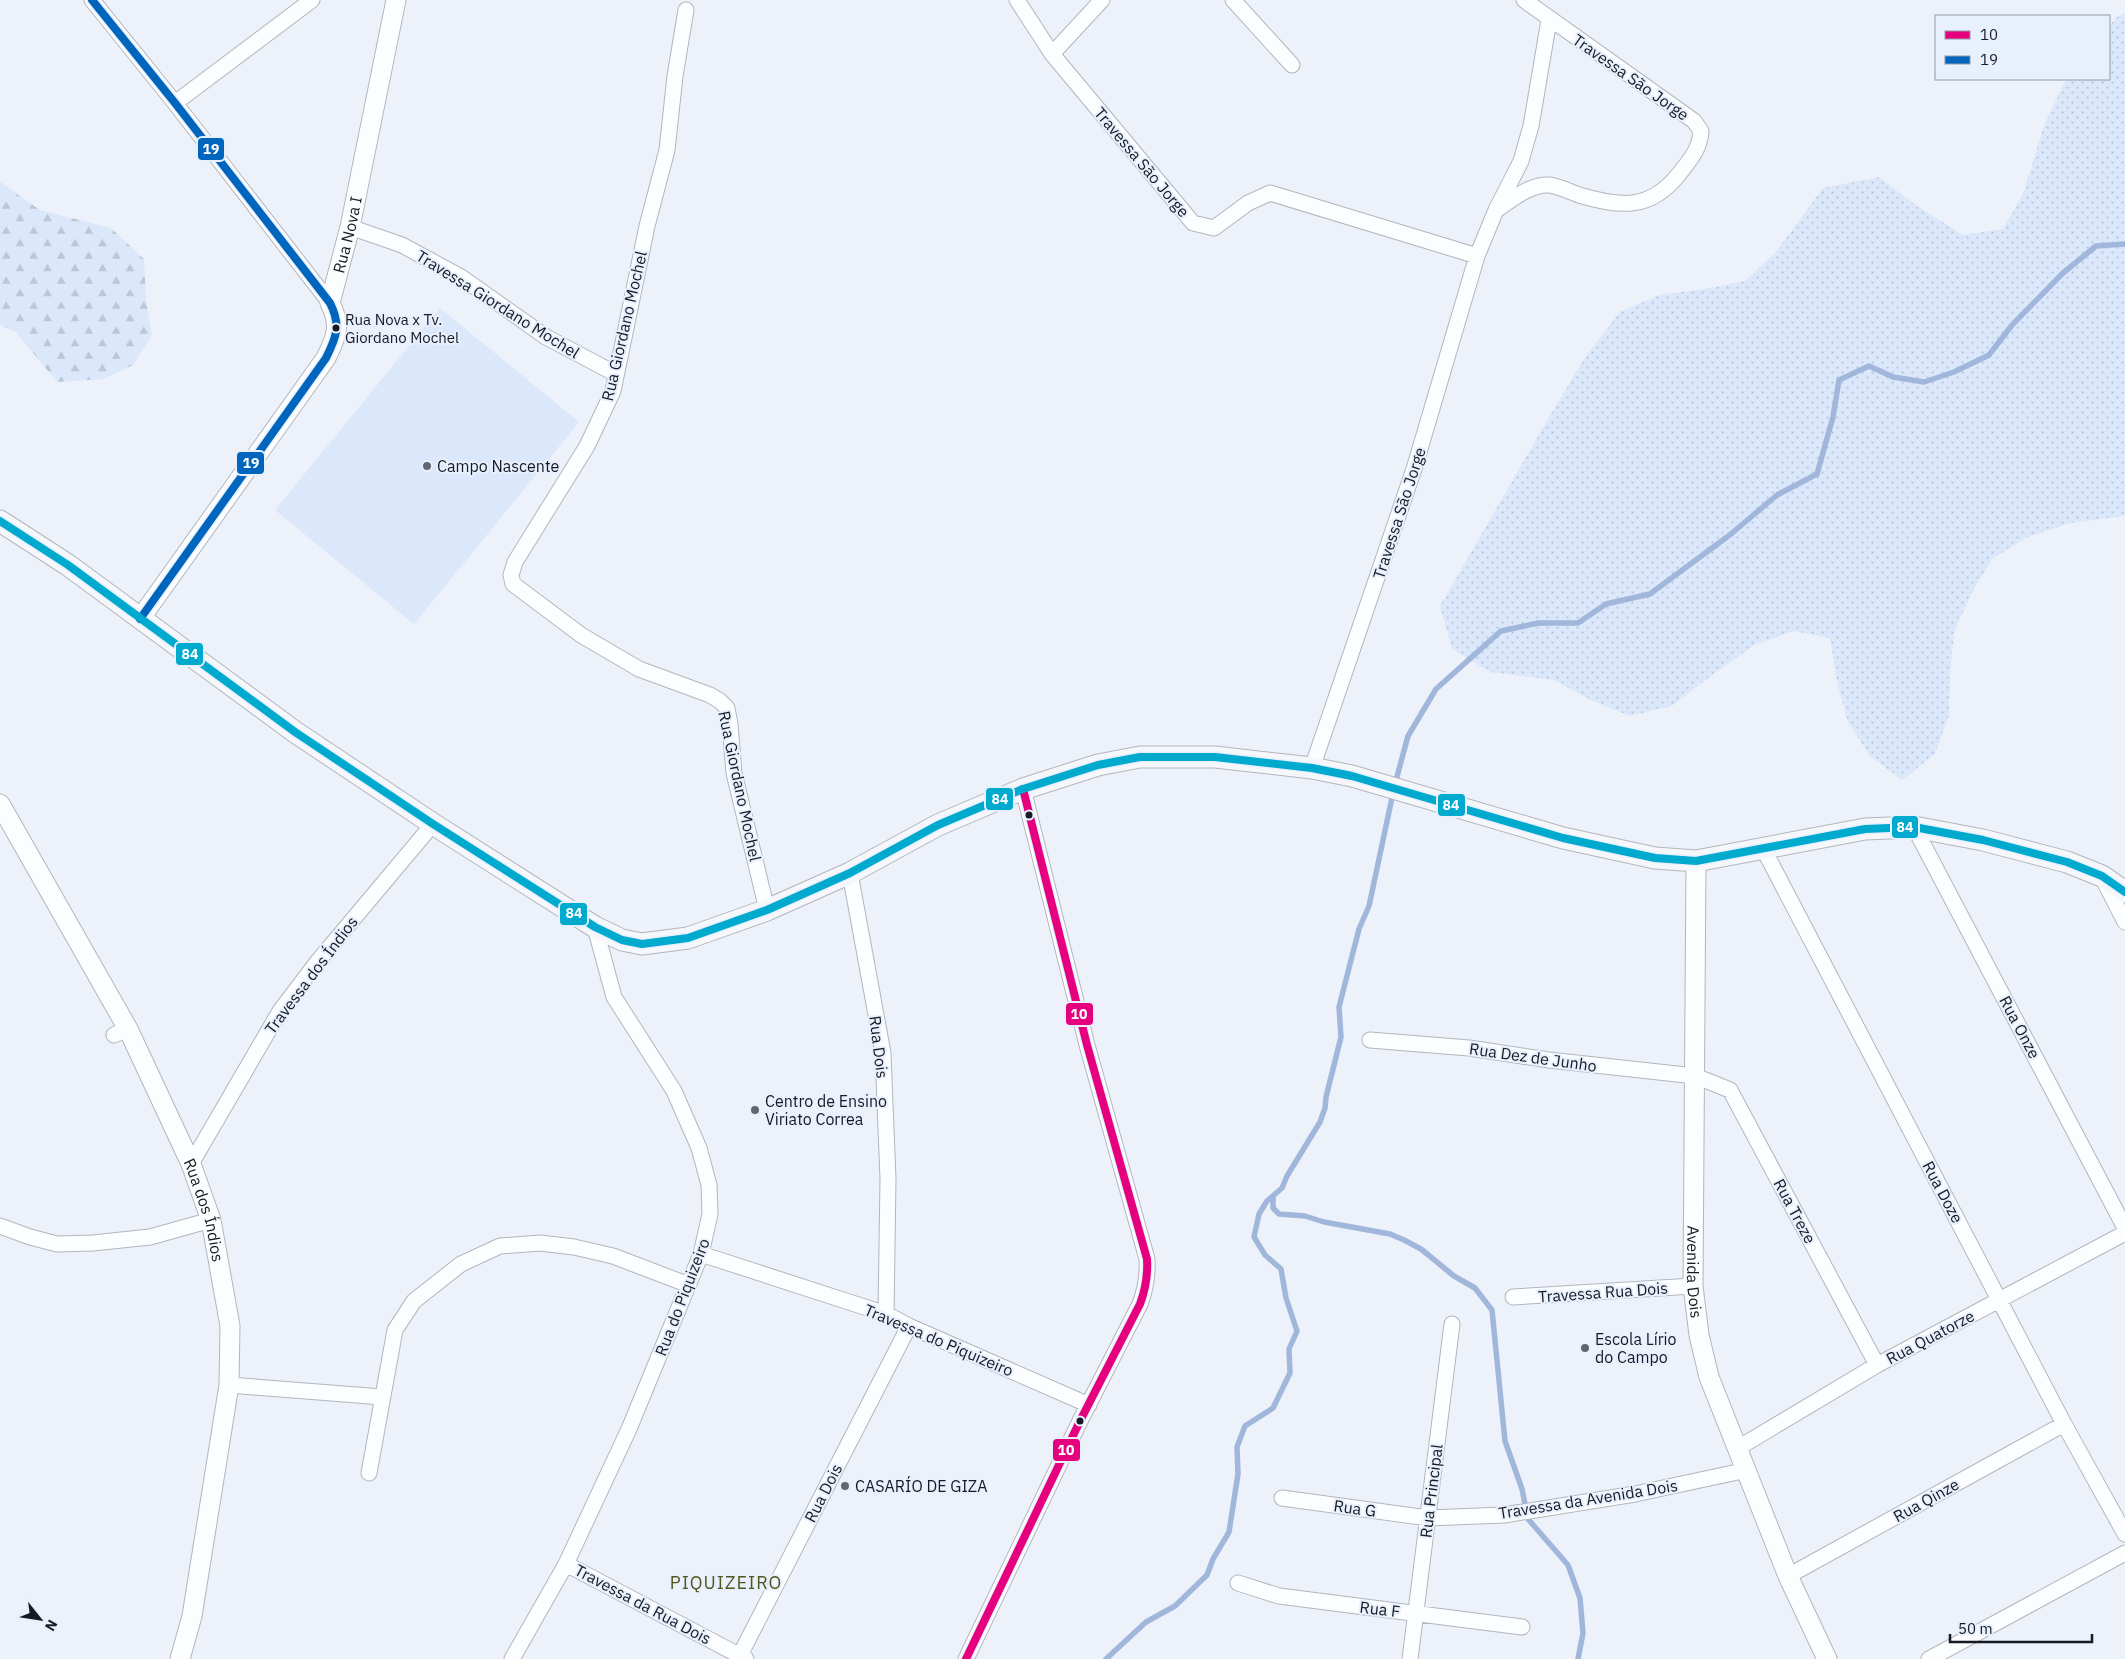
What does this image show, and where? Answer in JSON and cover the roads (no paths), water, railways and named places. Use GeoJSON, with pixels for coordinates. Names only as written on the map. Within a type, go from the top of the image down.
{"type":"FeatureCollection","features":[{"type":"Feature","properties":{"kind":"main road"},"geometry":{"type":"LineString","coordinates":[[0,521],[68,565],[295,732],[433,824],[594,927],[622,940],[642,944],[688,938],[767,910],[850,873],[938,825],[1024,789],[1098,765],[1140,757],[1215,757],[1312,768],[1392,788],[1572,840],[1655,858],[1696,861],[1865,829],[1914,828],[1984,840],[2067,862],[2102,876],[2125,892]]}},
{"type":"Feature","properties":{"kind":"street"},"geometry":{"type":"LineString","coordinates":[[92,0],[175,102],[330,303],[337,317],[338,328],[326,358],[140,619]]}},
{"type":"Feature","properties":{"kind":"street"},"geometry":{"type":"LineString","coordinates":[[175,102],[312,0]]}},
{"type":"Feature","properties":{"kind":"street","name":"Rua Nova I"},"geometry":{"type":"LineString","coordinates":[[330,303],[350,227],[396,0]]}},
{"type":"Feature","properties":{"kind":"street","name":"Travessa São Jorge"},"geometry":{"type":"LineString","coordinates":[[1017,0],[1052,54],[1193,223],[1214,228],[1248,203],[1270,192],[1477,256]]}},
{"type":"Feature","properties":{"kind":"street"},"geometry":{"type":"LineString","coordinates":[[1052,54],[1102,0]]}},
{"type":"Feature","properties":{"kind":"street"},"geometry":{"type":"LineString","coordinates":[[1234,0],[1292,65]]}},
{"type":"Feature","properties":{"kind":"street","name":"Travessa São Jorge"},"geometry":{"type":"LineString","coordinates":[[1496,210],[1531,189],[1549,185],[1611,204],[1630,204],[1664,190],[1676,178],[1700,144],[1701,131],[1694,121],[1549,20],[1528,1]]}},
{"type":"Feature","properties":{"kind":"street","name":"Rua Giordano Mochel"},"geometry":{"type":"LineString","coordinates":[[686,10],[675,76],[667,150],[647,226],[613,391],[587,446],[515,562],[511,575],[513,584],[581,635],[640,669],[710,695],[727,708],[734,773],[767,910]]}},
{"type":"Feature","properties":{"kind":"street","name":"Travessa São Jorge"},"geometry":{"type":"LineString","coordinates":[[1312,768],[1414,469],[1477,256],[1520,160],[1531,126],[1549,20]]}},
{"type":"Feature","properties":{"kind":"street","name":"Travessa Giordano Mochel"},"geometry":{"type":"LineString","coordinates":[[350,227],[402,245],[461,277],[546,337],[616,374]]}},
{"type":"Feature","properties":{"kind":"street"},"geometry":{"type":"LineString","coordinates":[[966,1659],[1145,1291],[1148,1276],[1147,1258],[1087,1045],[1024,789]]}},
{"type":"Feature","properties":{"kind":"street","name":"Rua dos Índios"},"geometry":{"type":"LineString","coordinates":[[0,804],[191,1164],[211,1220],[230,1326],[229,1385],[192,1616],[180,1659]]}},
{"type":"Feature","properties":{"kind":"street","name":"Travessa dos Índios"},"geometry":{"type":"LineString","coordinates":[[191,1164],[280,1011],[324,953],[433,824]]}},
{"type":"Feature","properties":{"kind":"street","name":"Rua Onze"},"geometry":{"type":"LineString","coordinates":[[1914,828],[2125,1228]]}},
{"type":"Feature","properties":{"kind":"street","name":"Rua Doze"},"geometry":{"type":"LineString","coordinates":[[1762,848],[2064,1424],[2125,1534]]}},
{"type":"Feature","properties":{"kind":"street","name":"Avenida Dois"},"geometry":{"type":"LineString","coordinates":[[1696,861],[1693,1286],[1703,1358],[1788,1576],[1827,1659]]}},
{"type":"Feature","properties":{"kind":"street","name":"Rua Dois"},"geometry":{"type":"LineString","coordinates":[[850,873],[883,1053],[888,1180],[886,1314]]}},
{"type":"Feature","properties":{"kind":"street"},"geometry":{"type":"LineString","coordinates":[[2102,876],[2125,922]]}},
{"type":"Feature","properties":{"kind":"street","name":"Rua do Piquizeiro"},"geometry":{"type":"LineString","coordinates":[[512,1659],[566,1564],[629,1429],[701,1254],[710,1214],[709,1185],[699,1148],[674,1091],[614,997],[594,927]]}},
{"type":"Feature","properties":{"kind":"street","name":"Rua Dez de Junho"},"geometry":{"type":"LineString","coordinates":[[1370,1040],[1470,1048],[1549,1060],[1695,1076]]}},
{"type":"Feature","properties":{"kind":"street","name":"Rua Treze"},"geometry":{"type":"LineString","coordinates":[[1695,1076],[1730,1090],[1878,1365]]}},
{"type":"Feature","properties":{"kind":"street"},"geometry":{"type":"LineString","coordinates":[[0,1226],[30,1237],[58,1244],[92,1243],[150,1237],[211,1220]]}},
{"type":"Feature","properties":{"kind":"street","name":"Rua Quatorze"},"geometry":{"type":"LineString","coordinates":[[1738,1448],[1878,1365],[2125,1233]]}},
{"type":"Feature","properties":{"kind":"street"},"geometry":{"type":"LineString","coordinates":[[369,1473],[395,1330],[414,1301],[461,1264],[500,1246],[540,1243],[574,1247],[613,1256],[689,1285]]}},
{"type":"Feature","properties":{"kind":"street","name":"Travessa do Piquizeiro"},"geometry":{"type":"LineString","coordinates":[[701,1254],[886,1314],[909,1326],[1089,1405]]}},
{"type":"Feature","properties":{"kind":"street","name":"Travessa Rua Dois"},"geometry":{"type":"LineString","coordinates":[[1513,1297],[1693,1286]]}},
{"type":"Feature","properties":{"kind":"street","name":"Rua Principal"},"geometry":{"type":"LineString","coordinates":[[1410,1659],[1452,1324]]}},
{"type":"Feature","properties":{"kind":"street","name":"Rua Dois"},"geometry":{"type":"LineString","coordinates":[[741,1658],[909,1326]]}},
{"type":"Feature","properties":{"kind":"street"},"geometry":{"type":"LineString","coordinates":[[229,1385],[382,1398]]}},
{"type":"Feature","properties":{"kind":"street","name":"Rua Qinze"},"geometry":{"type":"LineString","coordinates":[[1788,1576],[2064,1424]]}},
{"type":"Feature","properties":{"kind":"street","name":"Travessa da Avenida Dois"},"geometry":{"type":"LineString","coordinates":[[1428,1518],[1514,1513],[1536,1508],[1635,1494],[1746,1470]]}},
{"type":"Feature","properties":{"kind":"street","name":"Rua G"},"geometry":{"type":"LineString","coordinates":[[1282,1498],[1428,1518]]}},
{"type":"Feature","properties":{"kind":"street"},"geometry":{"type":"LineString","coordinates":[[1929,1659],[2125,1554]]}},
{"type":"Feature","properties":{"kind":"street","name":"Travessa da Rua Dois"},"geometry":{"type":"LineString","coordinates":[[566,1564],[741,1658]]}},
{"type":"Feature","properties":{"kind":"street","name":"Rua F"},"geometry":{"type":"LineString","coordinates":[[1238,1583],[1279,1596],[1522,1627]]}},
{"type":"Feature","properties":{"kind":"waterway"},"geometry":{"type":"LineString","coordinates":[[1395,784],[1408,736],[1436,689],[1501,631],[1538,623],[1578,623],[1606,604],[1650,594],[1731,534],[1777,495],[1817,474],[1833,417],[1839,380],[1869,366],[1893,377],[1924,382],[1954,372],[1989,355],[2012,325],[2063,273],[2096,246],[2125,244]]}},
{"type":"Feature","properties":{"kind":"waterway"},"geometry":{"type":"LineString","coordinates":[[1106,1659],[1146,1622],[1175,1606],[1207,1575],[1213,1559],[1229,1532],[1238,1474],[1237,1447],[1245,1426],[1273,1408],[1290,1373],[1289,1349],[1297,1331],[1286,1298],[1281,1269],[1265,1255],[1254,1237],[1259,1214],[1267,1201],[1282,1188],[1287,1176],[1320,1122],[1325,1108],[1341,1037],[1339,1007],[1359,929],[1369,906],[1393,793]]}},
{"type":"Feature","properties":{"kind":"waterway"},"geometry":{"type":"LineString","coordinates":[[1273,1196],[1273,1208],[1279,1214],[1305,1216],[1324,1222],[1390,1234],[1404,1240],[1421,1249],[1454,1276],[1475,1288],[1492,1310],[1505,1441],[1522,1489],[1528,1519],[1568,1565],[1580,1598],[1583,1633],[1578,1659]]}},
{"type":"Feature","properties":{"kind":"place","name":"Rua Nova x Tv. Giordano Mochel"},"geometry":{"type":"Point","coordinates":[336,328]}},
{"type":"Feature","properties":{"kind":"place","name":"Campo Nascente"},"geometry":{"type":"Point","coordinates":[427,466]}},
{"type":"Feature","properties":{"kind":"place","name":"Centro de Ensino Viriato Correa"},"geometry":{"type":"Point","coordinates":[755,1110]}},
{"type":"Feature","properties":{"kind":"place","name":"Escola Lírio do Campo"},"geometry":{"type":"Point","coordinates":[1585,1348]}},
{"type":"Feature","properties":{"kind":"place","name":"CASARÍO DE GIZA"},"geometry":{"type":"Point","coordinates":[845,1486]}},
{"type":"Feature","properties":{"kind":"district","name":"PIQUIZEIRO"},"geometry":{"type":"Point","coordinates":[726,1582]}}]}
